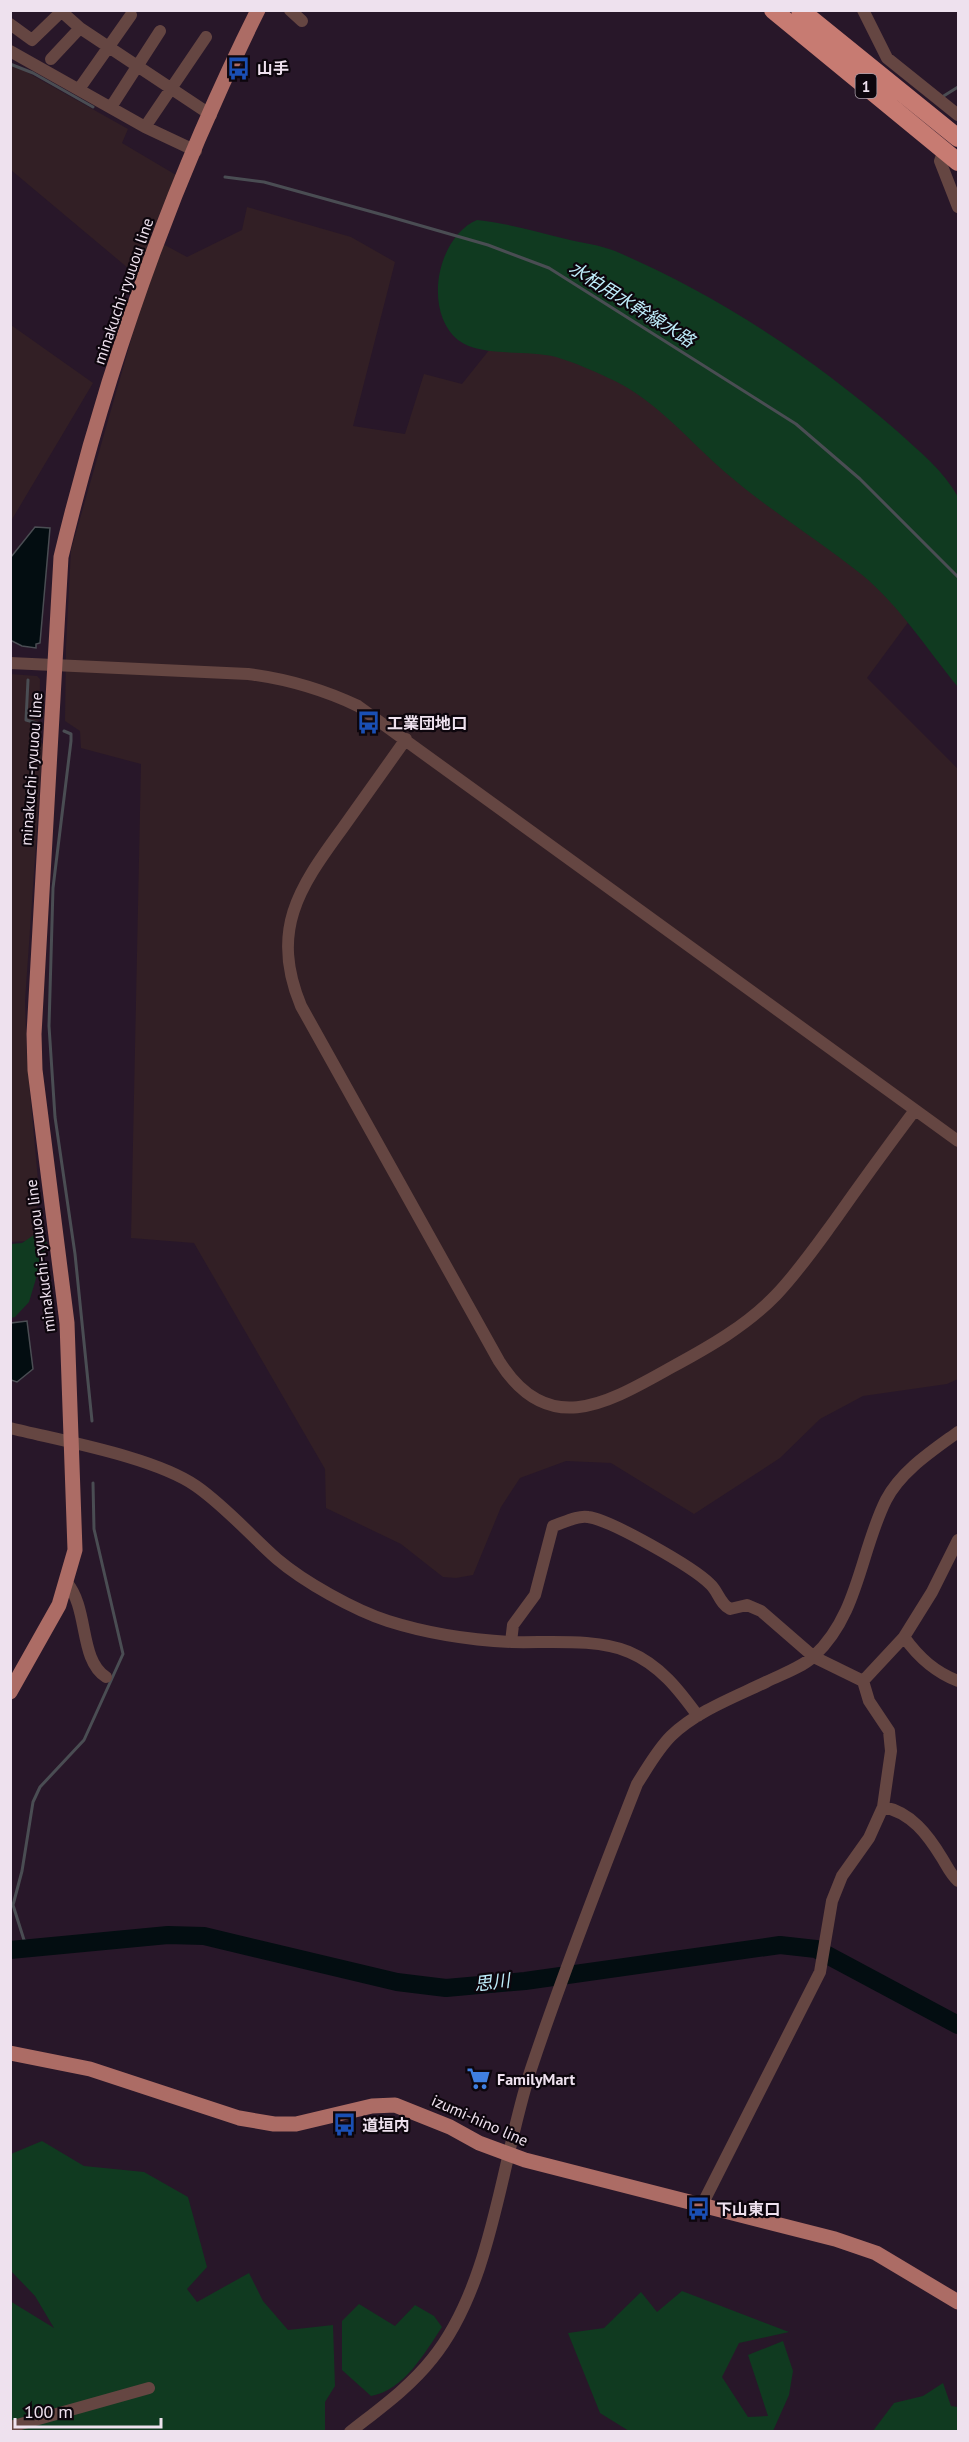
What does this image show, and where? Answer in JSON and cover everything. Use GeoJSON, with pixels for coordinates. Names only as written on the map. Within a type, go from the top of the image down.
{"type":"FeatureCollection","features":[{"type":"Feature","properties":{"kind":"highway","name":"1"},"geometry":{"type":"LineString","coordinates":[[773,10],[958,162]]}},
{"type":"Feature","properties":{"kind":"highway","name":"1"},"geometry":{"type":"LineString","coordinates":[[800,10],[958,138]]}},
{"type":"Feature","properties":{"kind":"main road","name":"minakuchi-ryuuou line"},"geometry":{"type":"LineString","coordinates":[[10,1692],[50,1625],[67,1583],[75,1550],[67,1323],[35,1070],[34,1034],[61,556],[74,502],[147,266],[258,10]]}},
{"type":"Feature","properties":{"kind":"main road","name":"izumi-hino line"},"geometry":{"type":"LineString","coordinates":[[10,2053],[90,2069],[239,2118],[274,2124],[296,2124],[372,2106],[395,2105],[416,2112],[508,2154],[591,2178],[835,2239],[876,2253],[958,2302]]}},
{"type":"Feature","properties":{"kind":"street"},"geometry":{"type":"LineString","coordinates":[[290,10],[302,21]]}},
{"type":"Feature","properties":{"kind":"street"},"geometry":{"type":"LineString","coordinates":[[864,10],[887,58],[958,115]]}},
{"type":"Feature","properties":{"kind":"street"},"geometry":{"type":"LineString","coordinates":[[10,24],[32,40],[62,11],[80,28],[211,115]]}},
{"type":"Feature","properties":{"kind":"street"},"geometry":{"type":"LineString","coordinates":[[79,89],[131,15]]}},
{"type":"Feature","properties":{"kind":"street"},"geometry":{"type":"LineString","coordinates":[[51,60],[80,28]]}},
{"type":"Feature","properties":{"kind":"street"},"geometry":{"type":"LineString","coordinates":[[111,107],[160,31]]}},
{"type":"Feature","properties":{"kind":"street"},"geometry":{"type":"LineString","coordinates":[[145,127],[206,37]]}},
{"type":"Feature","properties":{"kind":"street"},"geometry":{"type":"LineString","coordinates":[[10,51],[145,127],[196,151]]}},
{"type":"Feature","properties":{"kind":"street"},"geometry":{"type":"LineString","coordinates":[[944,150],[940,160],[958,207]]}},
{"type":"Feature","properties":{"kind":"street"},"geometry":{"type":"LineString","coordinates":[[10,663],[217,671],[277,677],[334,694],[358,706],[958,1141]]}},
{"type":"Feature","properties":{"kind":"street"},"geometry":{"type":"LineString","coordinates":[[406,739],[302,887],[290,918],[287,957],[301,1006],[499,1361],[507,1374],[530,1395],[560,1407],[580,1408],[605,1403],[729,1334],[762,1308],[795,1274],[915,1110]]}},
{"type":"Feature","properties":{"kind":"street"},"geometry":{"type":"LineString","coordinates":[[10,1428],[161,1468],[195,1485],[279,1560],[319,1588],[385,1620],[447,1637],[597,1645],[628,1651],[658,1669],[678,1688],[698,1716]]}},
{"type":"Feature","properties":{"kind":"street"},"geometry":{"type":"LineString","coordinates":[[350,2432],[398,2394],[432,2359],[461,2310],[479,2268],[530,2072],[637,1784],[656,1753],[672,1735],[698,1716],[803,1664],[814,1656],[833,1635],[846,1614],[872,1533],[887,1498],[904,1476],[958,1432]]}},
{"type":"Feature","properties":{"kind":"street"},"geometry":{"type":"LineString","coordinates":[[511,1642],[513,1625],[535,1595],[553,1526],[586,1516],[614,1525],[689,1570],[710,1584],[725,1606],[730,1609],[747,1605],[761,1611],[814,1656],[863,1681],[869,1701],[889,1731],[891,1751],[883,1806],[869,1838],[842,1876],[832,1901],[823,1964],[702,2205]]}},
{"type":"Feature","properties":{"kind":"street"},"geometry":{"type":"LineString","coordinates":[[863,1681],[904,1637],[932,1592],[958,1540]]}},
{"type":"Feature","properties":{"kind":"street"},"geometry":{"type":"LineString","coordinates":[[67,1583],[75,1593],[80,1606],[91,1656],[98,1671],[106,1677]]}},
{"type":"Feature","properties":{"kind":"street"},"geometry":{"type":"LineString","coordinates":[[904,1637],[918,1656],[942,1675],[958,1681]]}},
{"type":"Feature","properties":{"kind":"street"},"geometry":{"type":"LineString","coordinates":[[883,1806],[894,1809],[916,1824],[958,1881]]}},
{"type":"Feature","properties":{"kind":"street"},"geometry":{"type":"LineString","coordinates":[[10,2427],[149,2388]]}},
{"type":"Feature","properties":{"kind":"shaded area"},"geometry":{"type":"Polygon","coordinates":[[[10,66],[23,70],[128,129],[122,143],[176,175],[150,237],[187,257],[242,230],[247,207],[351,237],[395,262],[353,426],[405,434],[424,374],[462,384],[526,304],[923,602],[867,678],[958,769],[958,1379],[947,1384],[863,1396],[820,1419],[780,1458],[694,1514],[611,1463],[566,1461],[520,1478],[501,1507],[473,1575],[456,1578],[443,1577],[401,1544],[326,1508],[325,1469],[194,1243],[131,1238],[141,764],[81,748],[80,731],[65,721],[66,647],[71,550],[147,284],[11,170],[10,66]]]}},
{"type":"Feature","properties":{"kind":"shaded area"},"geometry":{"type":"Polygon","coordinates":[[[11,325],[93,383],[11,521],[11,325]]]}},
{"type":"Feature","properties":{"kind":"shaded area"},"geometry":{"type":"Polygon","coordinates":[[[35,527],[50,528],[40,643],[36,644],[36,648],[22,646],[10,640],[11,557],[35,527]]]}},
{"type":"Feature","properties":{"kind":"shaded area"},"geometry":{"type":"Polygon","coordinates":[[[10,674],[37,676],[40,679],[39,742],[43,744],[25,1001],[27,1060],[40,1202],[32,1215],[33,1230],[46,1240],[11,1242],[10,674]]]}},
{"type":"Feature","properties":{"kind":"shaded area"},"geometry":{"type":"Polygon","coordinates":[[[27,1321],[33,1369],[17,1382],[11,1380],[11,1323],[27,1321]]]}},
{"type":"Feature","properties":{"kind":"green space"},"geometry":{"type":"Polygon","coordinates":[[[477,220],[511,225],[609,249],[690,287],[763,330],[833,379],[897,431],[930,462],[958,497],[958,687],[875,586],[742,487],[660,411],[631,390],[563,359],[545,355],[479,349],[458,340],[447,327],[440,311],[439,275],[444,257],[453,241],[477,220]]]}},
{"type":"Feature","properties":{"kind":"green space"},"geometry":{"type":"Polygon","coordinates":[[[34,1235],[47,1242],[29,1302],[15,1317],[11,1318],[11,1244],[22,1243],[34,1235]]]}},
{"type":"Feature","properties":{"kind":"green space"},"geometry":{"type":"Polygon","coordinates":[[[42,2141],[84,2166],[144,2172],[188,2197],[207,2267],[187,2289],[197,2302],[249,2273],[263,2301],[288,2330],[333,2325],[335,2386],[325,2402],[325,2431],[11,2431],[10,2301],[54,2328],[35,2296],[11,2271],[11,2154],[42,2141]]]}},
{"type":"Feature","properties":{"kind":"green space"},"geometry":{"type":"Polygon","coordinates":[[[682,2291],[789,2332],[739,2343],[722,2377],[748,2417],[768,2416],[748,2355],[783,2341],[793,2371],[789,2395],[773,2431],[629,2431],[600,2413],[568,2333],[604,2328],[641,2292],[657,2312],[682,2291]]]}},
{"type":"Feature","properties":{"kind":"green space"},"geometry":{"type":"Polygon","coordinates":[[[359,2304],[395,2326],[415,2305],[434,2316],[442,2327],[403,2379],[383,2392],[371,2396],[342,2370],[342,2321],[359,2304]]]}},
{"type":"Feature","properties":{"kind":"green space"},"geometry":{"type":"Polygon","coordinates":[[[943,2383],[951,2406],[958,2407],[958,2431],[873,2431],[894,2403],[923,2396],[943,2383]]]}},
{"type":"Feature","properties":{"kind":"waterway","name":"水柏用水幹線水路"},"geometry":{"type":"LineString","coordinates":[[10,64],[33,73],[93,107]]}},
{"type":"Feature","properties":{"kind":"waterway"},"geometry":{"type":"LineString","coordinates":[[942,97],[958,87]]}},
{"type":"Feature","properties":{"kind":"waterway","name":"水柏用水幹線水路"},"geometry":{"type":"LineString","coordinates":[[225,177],[264,182],[387,216],[488,245],[549,268],[796,424],[860,479],[958,577]]}},
{"type":"Feature","properties":{"kind":"waterway"},"geometry":{"type":"LineString","coordinates":[[28,680],[26,720],[37,723]]}},
{"type":"Feature","properties":{"kind":"waterway"},"geometry":{"type":"LineString","coordinates":[[64,731],[71,734],[71,741],[53,888],[49,1026],[55,1117],[75,1254],[92,1421]]}},
{"type":"Feature","properties":{"kind":"waterway"},"geometry":{"type":"LineString","coordinates":[[37,1948],[24,1940],[13,1905],[22,1871],[33,1802],[40,1787],[84,1740],[123,1654],[94,1529],[93,1483]]}},
{"type":"Feature","properties":{"kind":"waterway","name":"思川"},"geometry":{"type":"LineString","coordinates":[[10,1950],[168,1935],[204,1936],[397,1982],[446,1988],[525,1981],[780,1945],[816,1949],[958,2025]]}},
{"type":"Feature","properties":{"kind":"place","name":"山手"},"geometry":{"type":"Point","coordinates":[239,68]}},
{"type":"Feature","properties":{"kind":"place","name":"工業団地口"},"geometry":{"type":"Point","coordinates":[369,723]}},
{"type":"Feature","properties":{"kind":"place","name":"FamilyMart"},"geometry":{"type":"Point","coordinates":[479,2079]}},
{"type":"Feature","properties":{"kind":"place","name":"道垣内"},"geometry":{"type":"Point","coordinates":[344,2125]}},
{"type":"Feature","properties":{"kind":"place","name":"下山東口"},"geometry":{"type":"Point","coordinates":[698,2209]}}]}
